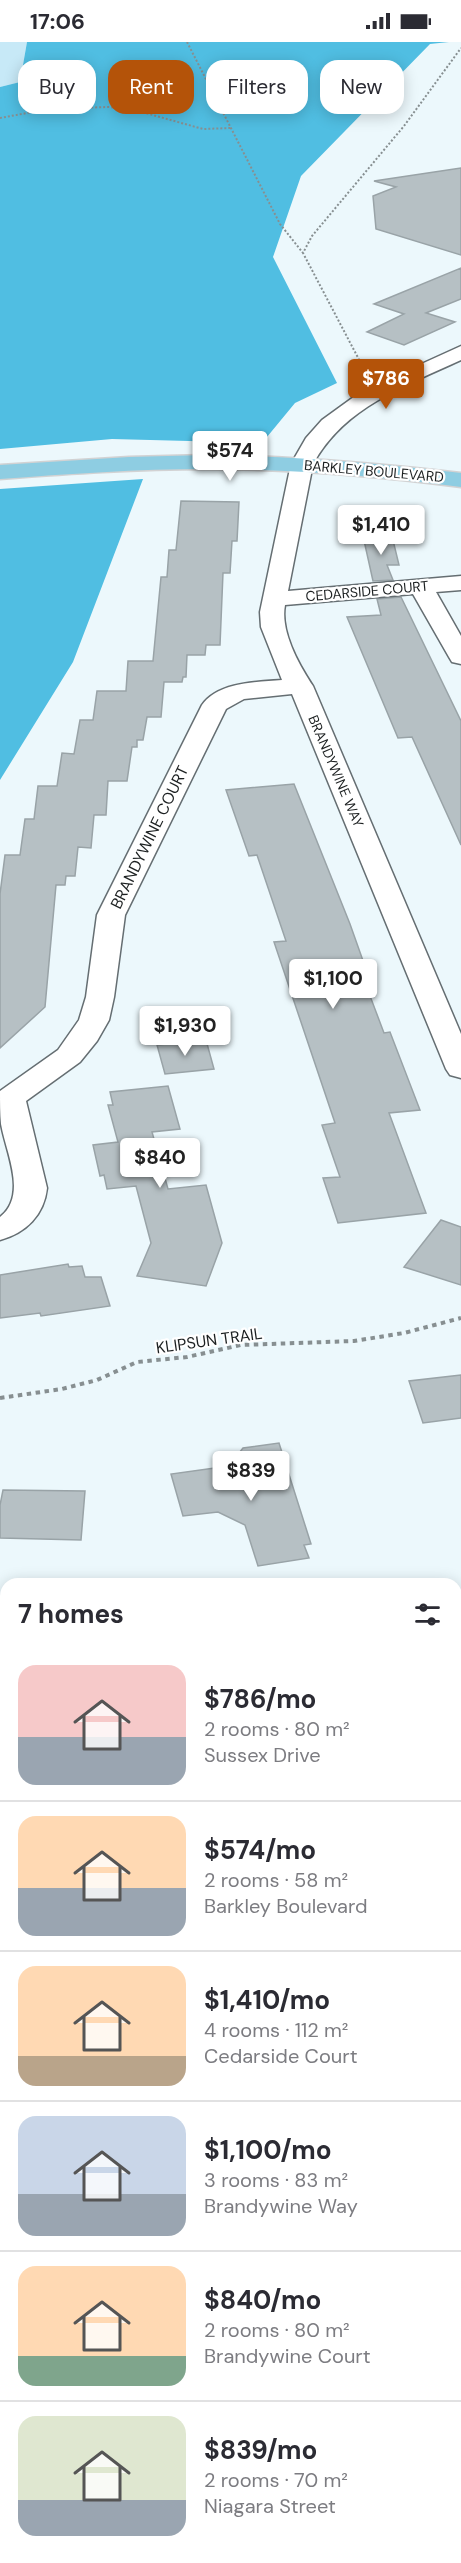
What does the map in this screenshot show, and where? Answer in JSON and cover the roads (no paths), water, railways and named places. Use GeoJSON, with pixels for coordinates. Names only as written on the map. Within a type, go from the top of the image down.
{"type":"FeatureCollection","features":[{"type":"Feature","properties":{"kind":"main road","name":"BARKLEY BOULEVARD"},"geometry":{"type":"LineString","coordinates":[[0,472],[152,462],[302,464],[461,480]]}},
{"type":"Feature","properties":{"kind":"street","name":"BRANDYWINE WAY"},"geometry":{"type":"LineString","coordinates":[[461,352],[376,393],[336,417],[318,434],[302,464],[273,599],[273,627],[295,680],[301,686],[461,1069]]}},
{"type":"Feature","properties":{"kind":"street","name":"CEDARSIDE COURT"},"geometry":{"type":"LineString","coordinates":[[273,599],[461,583]]}},
{"type":"Feature","properties":{"kind":"street"},"geometry":{"type":"LineString","coordinates":[[422,586],[461,657]]}},
{"type":"Feature","properties":{"kind":"street","name":"BRANDYWINE COURT"},"geometry":{"type":"LineString","coordinates":[[0,1230],[20,1217],[30,1202],[31,1188],[5,1100],[69,1056],[82,1041],[94,1020],[100,997],[111,915],[215,705],[219,699],[248,691],[301,686]]}}]}
